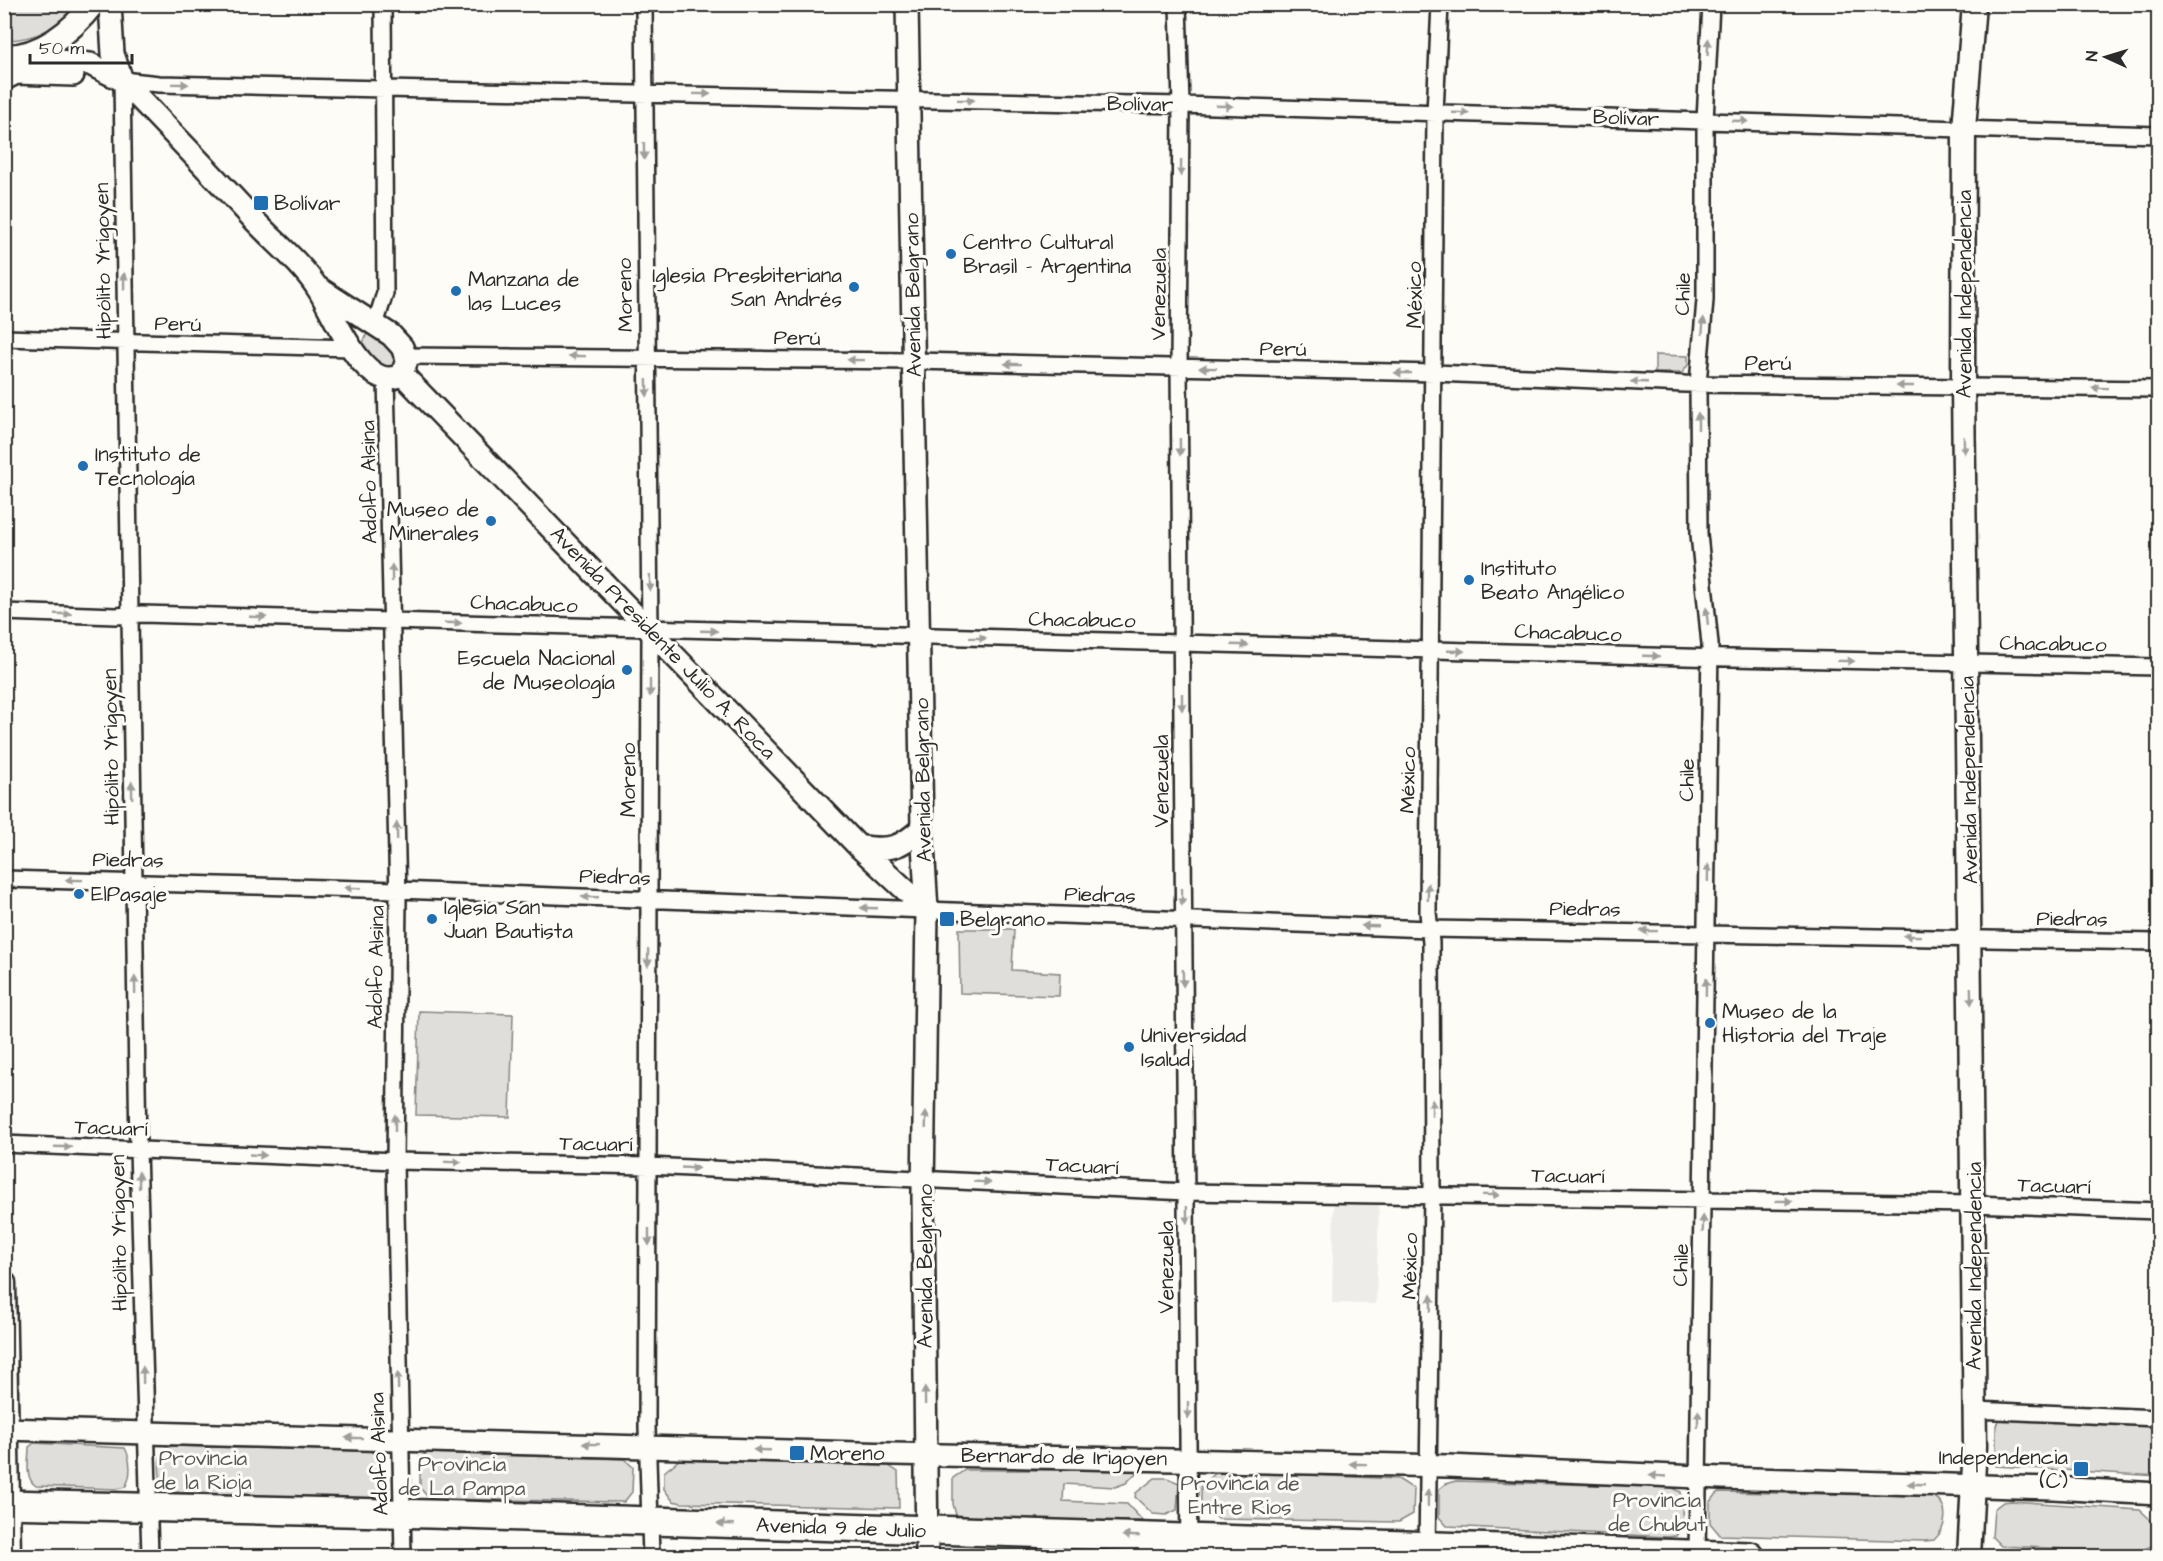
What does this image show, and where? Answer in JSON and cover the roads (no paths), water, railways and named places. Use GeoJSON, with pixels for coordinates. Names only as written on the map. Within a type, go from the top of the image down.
{"type":"FeatureCollection","features":[{"type":"Feature","properties":{"kind":"highway","name":"Avenida 9 de Julio"},"geometry":{"type":"LineString","coordinates":[[7,1504],[651,1521],[927,1544],[1750,1557]]}},
{"type":"Feature","properties":{"kind":"main road","name":"Bolívar"},"geometry":{"type":"LineString","coordinates":[[10,57],[63,35],[93,4]]}},
{"type":"Feature","properties":{"kind":"main road"},"geometry":{"type":"LineString","coordinates":[[110,4],[113,54],[122,80]]}},
{"type":"Feature","properties":{"kind":"main road","name":"Avenida Belgrano"},"geometry":{"type":"LineString","coordinates":[[907,4],[922,828],[927,910],[924,1179],[927,1544]]}},
{"type":"Feature","properties":{"kind":"main road","name":"Avenida Independencia"},"geometry":{"type":"LineString","coordinates":[[1969,1557],[1974,1485],[1975,1410],[1963,386],[1964,129],[1974,4]]}},
{"type":"Feature","properties":{"kind":"main road","name":"Bolívar"},"geometry":{"type":"LineString","coordinates":[[10,57],[90,64],[122,80]]}},
{"type":"Feature","properties":{"kind":"main road","name":"Bolívar"},"geometry":{"type":"LineString","coordinates":[[4,79],[16,73],[89,76],[122,80]]}},
{"type":"Feature","properties":{"kind":"main road","name":"Avenida Presidente Julio A. Roca"},"geometry":{"type":"LineString","coordinates":[[122,80],[317,287],[395,338],[398,369],[858,846],[927,910]]}},
{"type":"Feature","properties":{"kind":"main road","name":"Avenida Presidente Julio A. Roca"},"geometry":{"type":"LineString","coordinates":[[317,287],[351,348],[372,372],[398,369]]}},
{"type":"Feature","properties":{"kind":"main road"},"geometry":{"type":"LineString","coordinates":[[351,348],[356,332],[363,326],[375,325]]}},
{"type":"Feature","properties":{"kind":"main road"},"geometry":{"type":"LineString","coordinates":[[858,846],[878,849],[898,847],[922,828]]}},
{"type":"Feature","properties":{"kind":"main road"},"geometry":{"type":"LineString","coordinates":[[4,1283],[9,1557]]}},
{"type":"Feature","properties":{"kind":"main road","name":"Bernardo de Irigoyen"},"geometry":{"type":"LineString","coordinates":[[6,1429],[1428,1465],[2158,1494]]}},
{"type":"Feature","properties":{"kind":"street"},"geometry":{"type":"LineString","coordinates":[[375,325],[385,293],[383,4]]}},
{"type":"Feature","properties":{"kind":"street","name":"Moreno"},"geometry":{"type":"LineString","coordinates":[[644,4],[650,629],[648,900],[651,1557]]}},
{"type":"Feature","properties":{"kind":"street","name":"Venezuela"},"geometry":{"type":"LineString","coordinates":[[1178,4],[1181,105],[1179,367],[1189,1547]]}},
{"type":"Feature","properties":{"kind":"street","name":"México"},"geometry":{"type":"LineString","coordinates":[[1427,1551],[1432,1194],[1429,929],[1431,650],[1436,112],[1440,4]]}},
{"type":"Feature","properties":{"kind":"street","name":"Chile"},"geometry":{"type":"LineString","coordinates":[[1697,1556],[1704,1200],[1710,658],[1699,534],[1698,384],[1705,300],[1705,120],[1710,4]]}},
{"type":"Feature","properties":{"kind":"street","name":"Bolívar"},"geometry":{"type":"LineString","coordinates":[[122,80],[159,84],[1181,105],[2158,135]]}},
{"type":"Feature","properties":{"kind":"street","name":"Hipólito Yrigoyen"},"geometry":{"type":"LineString","coordinates":[[122,80],[138,1150],[150,1557]]}},
{"type":"Feature","properties":{"kind":"street","name":"Perú"},"geometry":{"type":"LineString","coordinates":[[4,338],[125,339],[153,344],[351,348]]}},
{"type":"Feature","properties":{"kind":"street","name":"Perú"},"geometry":{"type":"LineString","coordinates":[[398,369],[647,357],[1435,373],[1698,384],[2158,390]]}},
{"type":"Feature","properties":{"kind":"street","name":"Adolfo Alsina"},"geometry":{"type":"LineString","coordinates":[[398,369],[393,621],[398,890],[395,1161],[398,1417],[403,1557]]}},
{"type":"Feature","properties":{"kind":"street","name":"Chacabuco"},"geometry":{"type":"LineString","coordinates":[[4,612],[1710,658],[2158,667]]}},
{"type":"Feature","properties":{"kind":"street","name":"Piedras"},"geometry":{"type":"LineString","coordinates":[[4,879],[398,890],[1429,929],[1707,932],[2158,942]]}},
{"type":"Feature","properties":{"kind":"street","name":"Tacuarí"},"geometry":{"type":"LineString","coordinates":[[4,1144],[395,1161],[649,1166],[1187,1192],[1973,1204],[2158,1211]]}},
{"type":"Feature","properties":{"kind":"street"},"geometry":{"type":"LineString","coordinates":[[1975,1410],[2158,1418]]}},
{"type":"Feature","properties":{"kind":"place","name":"Bolívar"},"geometry":{"type":"Point","coordinates":[261,203]}},
{"type":"Feature","properties":{"kind":"place","name":"Centro Cultural Brasil - Argentina"},"geometry":{"type":"Point","coordinates":[951,254]}},
{"type":"Feature","properties":{"kind":"place","name":"Iglesia Presbiteriana San Andrés"},"geometry":{"type":"Point","coordinates":[854,287]}},
{"type":"Feature","properties":{"kind":"place","name":"Manzana de las Luces"},"geometry":{"type":"Point","coordinates":[456,291]}},
{"type":"Feature","properties":{"kind":"place","name":"Instituto de Tecnología"},"geometry":{"type":"Point","coordinates":[83,466]}},
{"type":"Feature","properties":{"kind":"place","name":"Museo de Minerales"},"geometry":{"type":"Point","coordinates":[491,521]}},
{"type":"Feature","properties":{"kind":"place","name":"Instituto Beato Angélico"},"geometry":{"type":"Point","coordinates":[1469,580]}},
{"type":"Feature","properties":{"kind":"place","name":"Escuela Nacional de Museología"},"geometry":{"type":"Point","coordinates":[627,670]}},
{"type":"Feature","properties":{"kind":"place","name":"ElPasaje"},"geometry":{"type":"Point","coordinates":[79,894]}},
{"type":"Feature","properties":{"kind":"place","name":"Iglesia San Juan Bautista"},"geometry":{"type":"Point","coordinates":[432,919]}},
{"type":"Feature","properties":{"kind":"place","name":"Belgrano"},"geometry":{"type":"Point","coordinates":[947,919]}},
{"type":"Feature","properties":{"kind":"place","name":"Museo de la Historia del Traje"},"geometry":{"type":"Point","coordinates":[1710,1023]}},
{"type":"Feature","properties":{"kind":"place","name":"Universidad Isalud"},"geometry":{"type":"Point","coordinates":[1129,1047]}},
{"type":"Feature","properties":{"kind":"place","name":"Moreno"},"geometry":{"type":"Point","coordinates":[797,1453]}},
{"type":"Feature","properties":{"kind":"place","name":"Independencia (C)"},"geometry":{"type":"Point","coordinates":[2081,1469]}},
{"type":"Feature","properties":{"kind":"park label","name":"Provincia de la Rioja"},"geometry":{"type":"Point","coordinates":[203,1470]}},
{"type":"Feature","properties":{"kind":"park label","name":"Provincia de La Pampa"},"geometry":{"type":"Point","coordinates":[462,1476]}},
{"type":"Feature","properties":{"kind":"park label","name":"Provincia de Entre Rios"},"geometry":{"type":"Point","coordinates":[1240,1495]}},
{"type":"Feature","properties":{"kind":"park label","name":"Provincia de Chubut"},"geometry":{"type":"Point","coordinates":[1657,1512]}}]}
